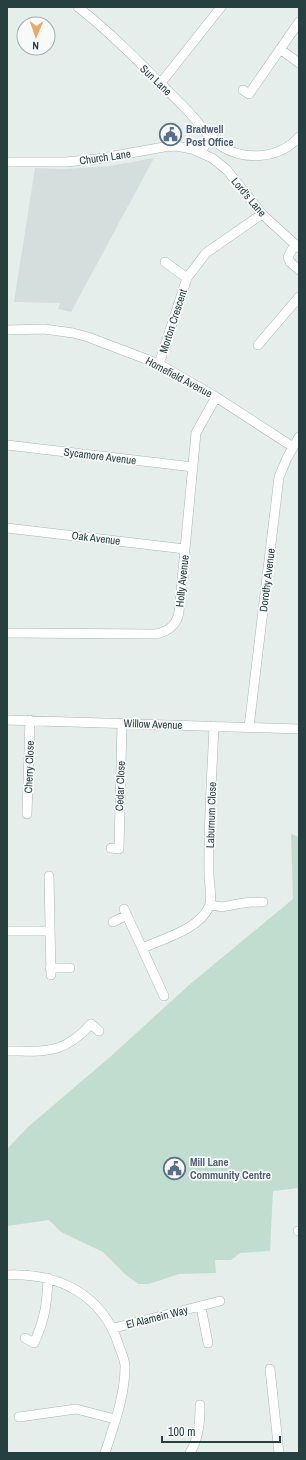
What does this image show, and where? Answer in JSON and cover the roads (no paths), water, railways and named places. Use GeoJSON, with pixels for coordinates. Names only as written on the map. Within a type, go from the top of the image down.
{"type":"FeatureCollection","features":[{"type":"Feature","properties":{"kind":"street","name":"Sun Lane"},"geometry":{"type":"LineString","coordinates":[[78,7],[107,32],[220,146],[246,155],[265,156],[285,148],[299,137]]}},
{"type":"Feature","properties":{"kind":"street"},"geometry":{"type":"LineString","coordinates":[[160,84],[221,7]]}},
{"type":"Feature","properties":{"kind":"street"},"geometry":{"type":"LineString","coordinates":[[249,94],[299,22]]}},
{"type":"Feature","properties":{"kind":"street"},"geometry":{"type":"LineString","coordinates":[[280,49],[299,63]]}},
{"type":"Feature","properties":{"kind":"street"},"geometry":{"type":"LineString","coordinates":[[201,152],[205,145],[213,138]]}},
{"type":"Feature","properties":{"kind":"street","name":"Church Lane"},"geometry":{"type":"LineString","coordinates":[[7,162],[66,162],[97,159],[176,146],[201,152]]}},
{"type":"Feature","properties":{"kind":"street","name":"Lord's Lane"},"geometry":{"type":"LineString","coordinates":[[201,152],[212,158],[227,170],[262,214],[297,246],[288,257],[290,262],[299,270]]}},
{"type":"Feature","properties":{"kind":"street","name":"Morton Crescent"},"geometry":{"type":"LineString","coordinates":[[158,364],[187,278],[206,253],[262,214]]}},
{"type":"Feature","properties":{"kind":"street","name":"Morton Crescent"},"geometry":{"type":"LineString","coordinates":[[165,262],[187,278]]}},
{"type":"Feature","properties":{"kind":"street"},"geometry":{"type":"LineString","coordinates":[[258,345],[299,297]]}},
{"type":"Feature","properties":{"kind":"street","name":"Homefield Avenue"},"geometry":{"type":"LineString","coordinates":[[7,330],[44,329],[73,333],[102,342],[158,364],[216,397],[292,447]]}},
{"type":"Feature","properties":{"kind":"street","name":"Holly Avenue"},"geometry":{"type":"LineString","coordinates":[[7,633],[156,634],[164,632],[174,626],[179,616],[196,433],[216,397]]}},
{"type":"Feature","properties":{"kind":"street","name":"Dorothy Avenue"},"geometry":{"type":"LineString","coordinates":[[249,727],[279,477],[292,447],[299,437]]}},
{"type":"Feature","properties":{"kind":"street","name":"Sycamore Avenue"},"geometry":{"type":"LineString","coordinates":[[7,445],[193,467]]}},
{"type":"Feature","properties":{"kind":"street","name":"Oak Avenue"},"geometry":{"type":"LineString","coordinates":[[7,528],[186,549]]}},
{"type":"Feature","properties":{"kind":"street","name":"Willow Avenue"},"geometry":{"type":"LineString","coordinates":[[7,720],[299,729]]}},
{"type":"Feature","properties":{"kind":"street","name":"Cherry Close"},"geometry":{"type":"LineString","coordinates":[[27,814],[30,720]]}},
{"type":"Feature","properties":{"kind":"street","name":"Cedar Close"},"geometry":{"type":"LineString","coordinates":[[119,849],[122,723]]}},
{"type":"Feature","properties":{"kind":"street","name":"Laburnum Close"},"geometry":{"type":"LineString","coordinates":[[210,904],[209,875],[214,726]]}},
{"type":"Feature","properties":{"kind":"street"},"geometry":{"type":"LineString","coordinates":[[48,878],[50,972],[70,968]]}},
{"type":"Feature","properties":{"kind":"street"},"geometry":{"type":"LineString","coordinates":[[143,948],[187,928],[204,914],[210,904],[216,907],[227,908],[244,903],[263,902]]}},
{"type":"Feature","properties":{"kind":"street"},"geometry":{"type":"LineString","coordinates":[[113,922],[126,912],[164,996]]}},
{"type":"Feature","properties":{"kind":"street"},"geometry":{"type":"LineString","coordinates":[[7,931],[48,931]]}},
{"type":"Feature","properties":{"kind":"street"},"geometry":{"type":"LineString","coordinates":[[7,1051],[51,1051],[60,1048],[76,1038],[91,1020],[99,1031]]}},
{"type":"Feature","properties":{"kind":"street","name":"El Alamein Way"},"geometry":{"type":"LineString","coordinates":[[7,1275],[24,1274],[48,1278],[66,1284],[83,1294],[103,1314],[114,1328],[125,1365],[122,1394],[106,1453]]}},
{"type":"Feature","properties":{"kind":"street"},"geometry":{"type":"LineString","coordinates":[[42,1348],[29,1341],[42,1326],[47,1306],[48,1278]]}},
{"type":"Feature","properties":{"kind":"street","name":"El Alamein Way"},"geometry":{"type":"LineString","coordinates":[[114,1328],[220,1301]]}},
{"type":"Feature","properties":{"kind":"street","name":"El Alamein Way"},"geometry":{"type":"LineString","coordinates":[[201,1306],[208,1343]]}},
{"type":"Feature","properties":{"kind":"street"},"geometry":{"type":"LineString","coordinates":[[270,1369],[279,1453]]}},
{"type":"Feature","properties":{"kind":"street"},"geometry":{"type":"LineString","coordinates":[[190,1453],[197,1441],[200,1427],[200,1405]]}},
{"type":"Feature","properties":{"kind":"street"},"geometry":{"type":"LineString","coordinates":[[19,1417],[76,1409],[115,1419]]}},
{"type":"Feature","properties":{"kind":"place","name":"Bradwell Post Office"},"geometry":{"type":"Point","coordinates":[170,135]}},
{"type":"Feature","properties":{"kind":"place","name":"Mill Lane Community Centre"},"geometry":{"type":"Point","coordinates":[175,1168]}}]}
